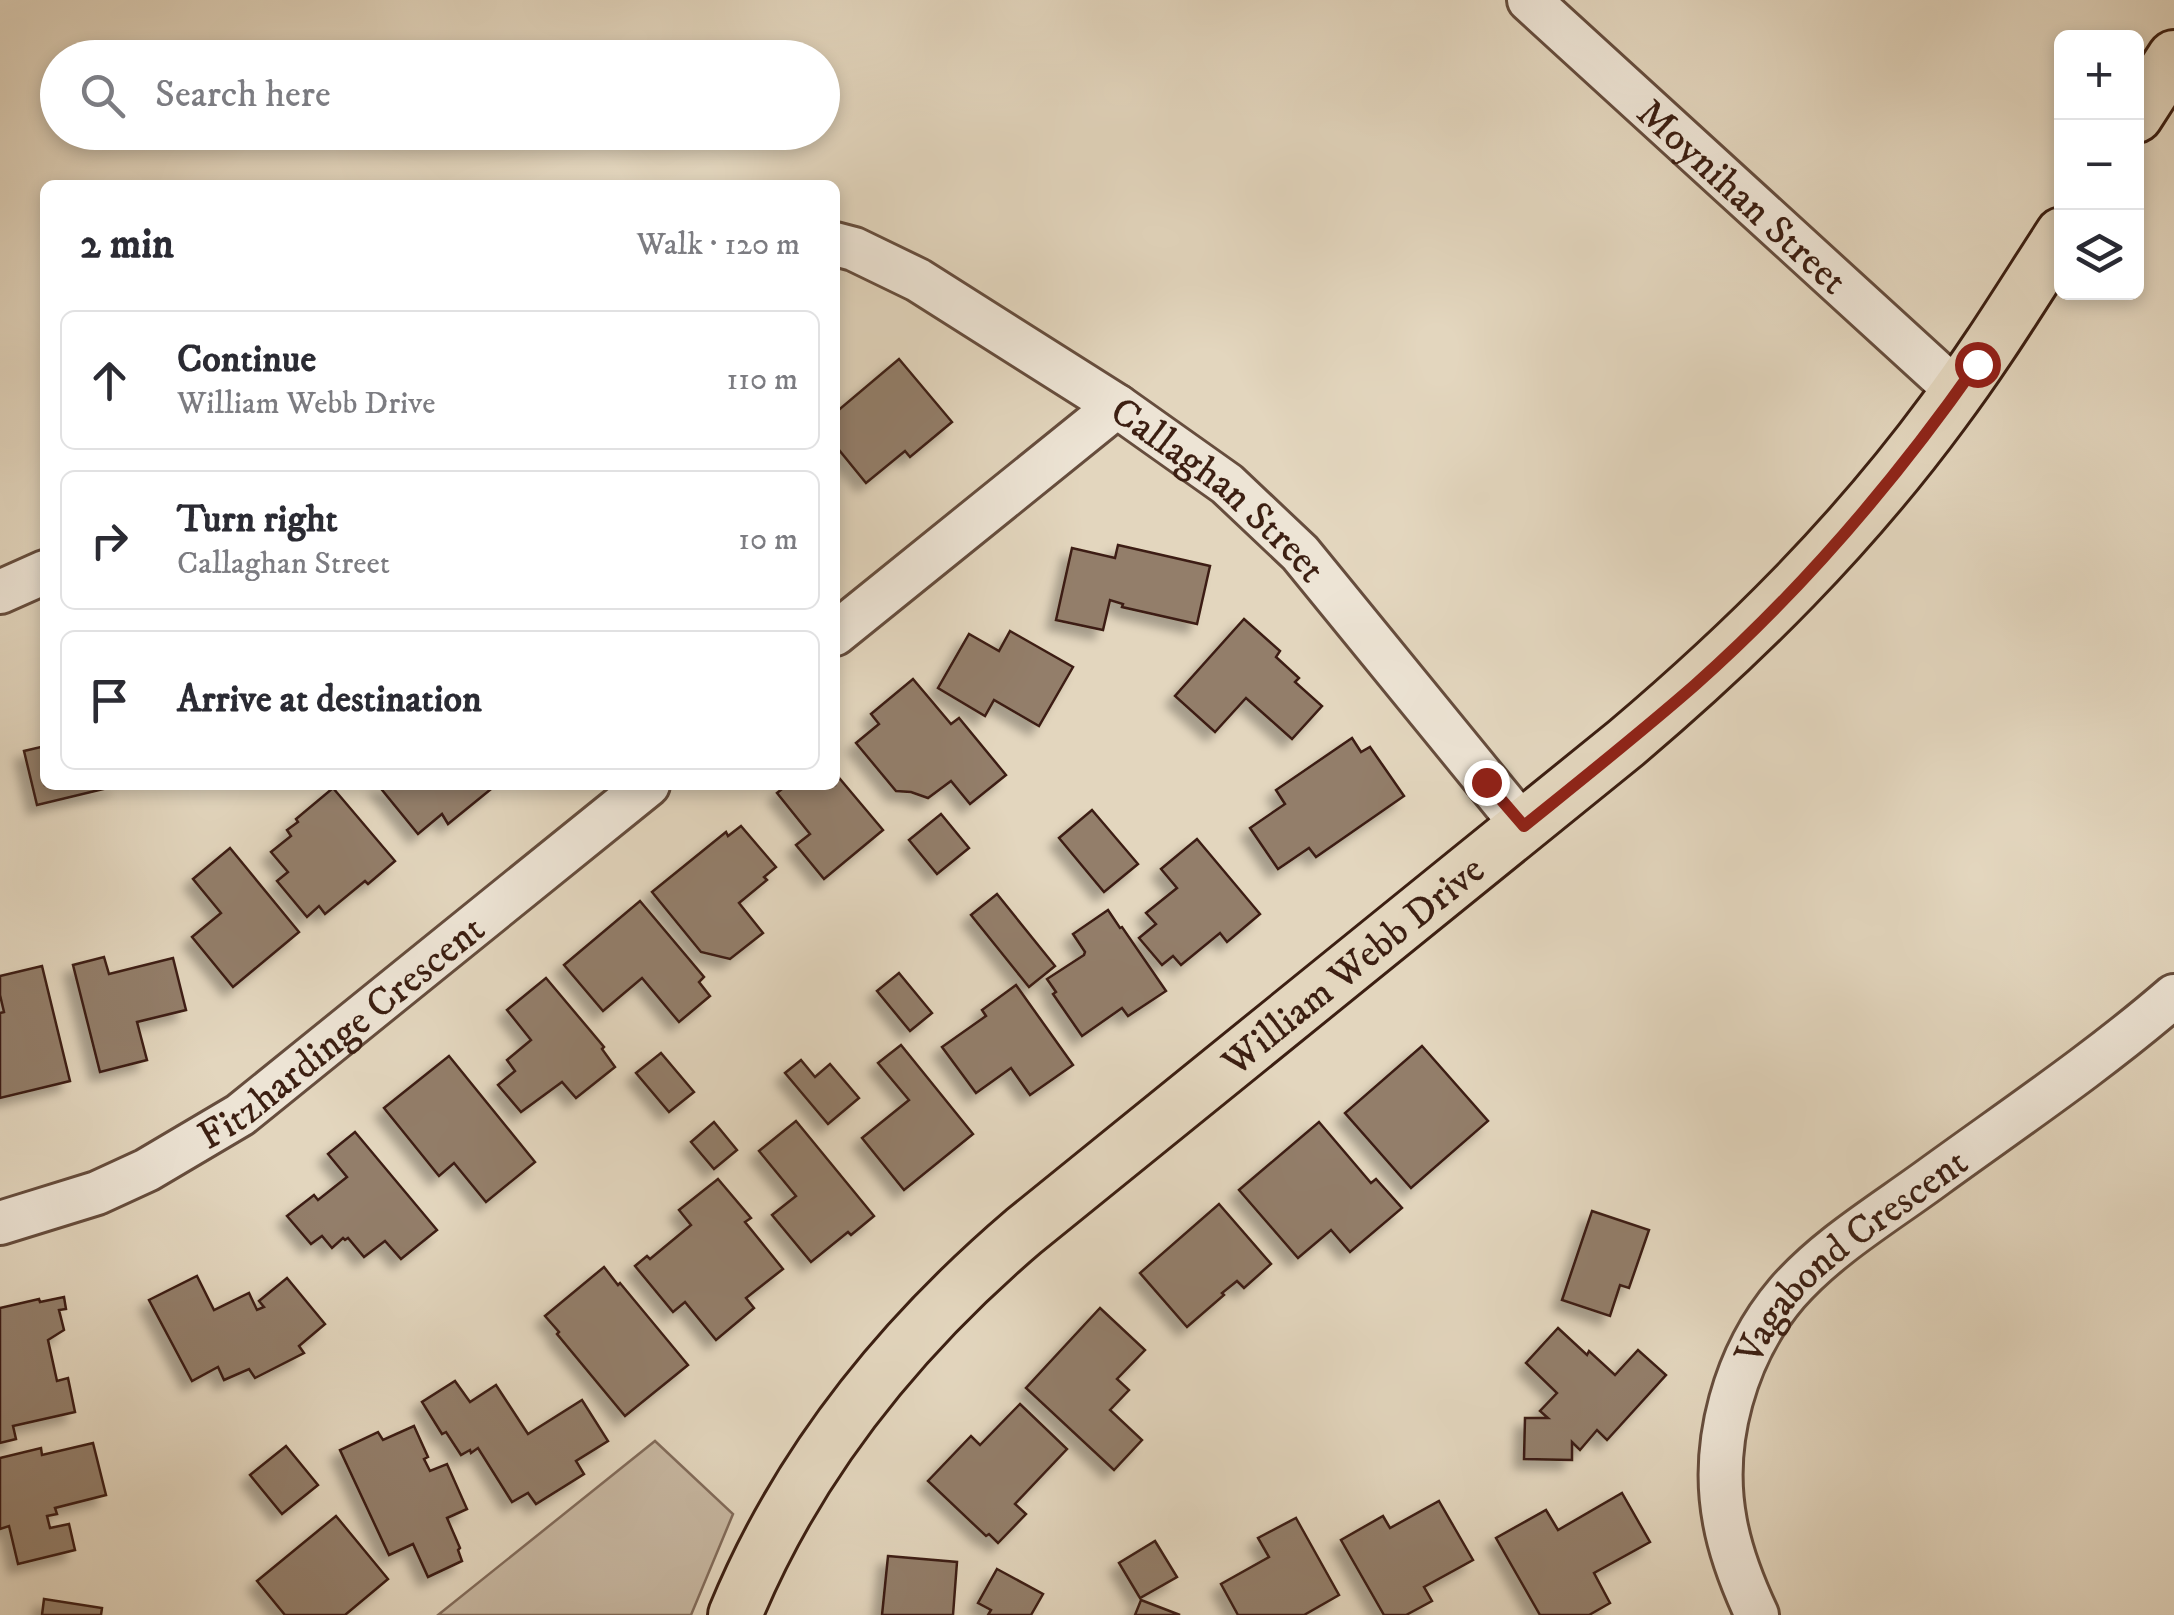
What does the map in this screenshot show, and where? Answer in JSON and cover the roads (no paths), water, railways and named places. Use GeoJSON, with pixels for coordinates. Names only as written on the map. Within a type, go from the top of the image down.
{"type":"FeatureCollection","features":[{"type":"Feature","properties":{"kind":"main road"},"geometry":{"type":"LineString","coordinates":[[2144,104],[2174,57]]}},
{"type":"Feature","properties":{"kind":"main road","name":"William Webb Drive"},"geometry":{"type":"LineString","coordinates":[[735,1615],[806,1478],[863,1397],[927,1321],[1024,1231],[1696,684],[1826,555],[1886,486],[1958,392],[2054,246]]}},
{"type":"Feature","properties":{"kind":"street","name":"Moynihan Street"},"geometry":{"type":"LineString","coordinates":[[1529,0],[1958,392]]}},
{"type":"Feature","properties":{"kind":"street","name":"Callaghan Street"},"geometry":{"type":"LineString","coordinates":[[840,245],[918,280],[1117,406],[1227,484],[1300,553],[1524,826]]}},
{"type":"Feature","properties":{"kind":"street"},"geometry":{"type":"LineString","coordinates":[[840,630],[1117,406]]}},
{"type":"Feature","properties":{"kind":"street"},"geometry":{"type":"LineString","coordinates":[[0,592],[40,574]]}},
{"type":"Feature","properties":{"kind":"street","name":"Fitzhardinge Crescent"},"geometry":{"type":"LineString","coordinates":[[0,1223],[97,1192],[147,1170],[240,1115],[642,790]]}},
{"type":"Feature","properties":{"kind":"street","name":"Vagabond Crescent"},"geometry":{"type":"LineString","coordinates":[[1757,1615],[1743,1585],[1724,1519],[1722,1451],[1731,1400],[1749,1352],[1766,1322],[1786,1294],[1836,1248],[2087,1065],[2174,996]]}}]}
